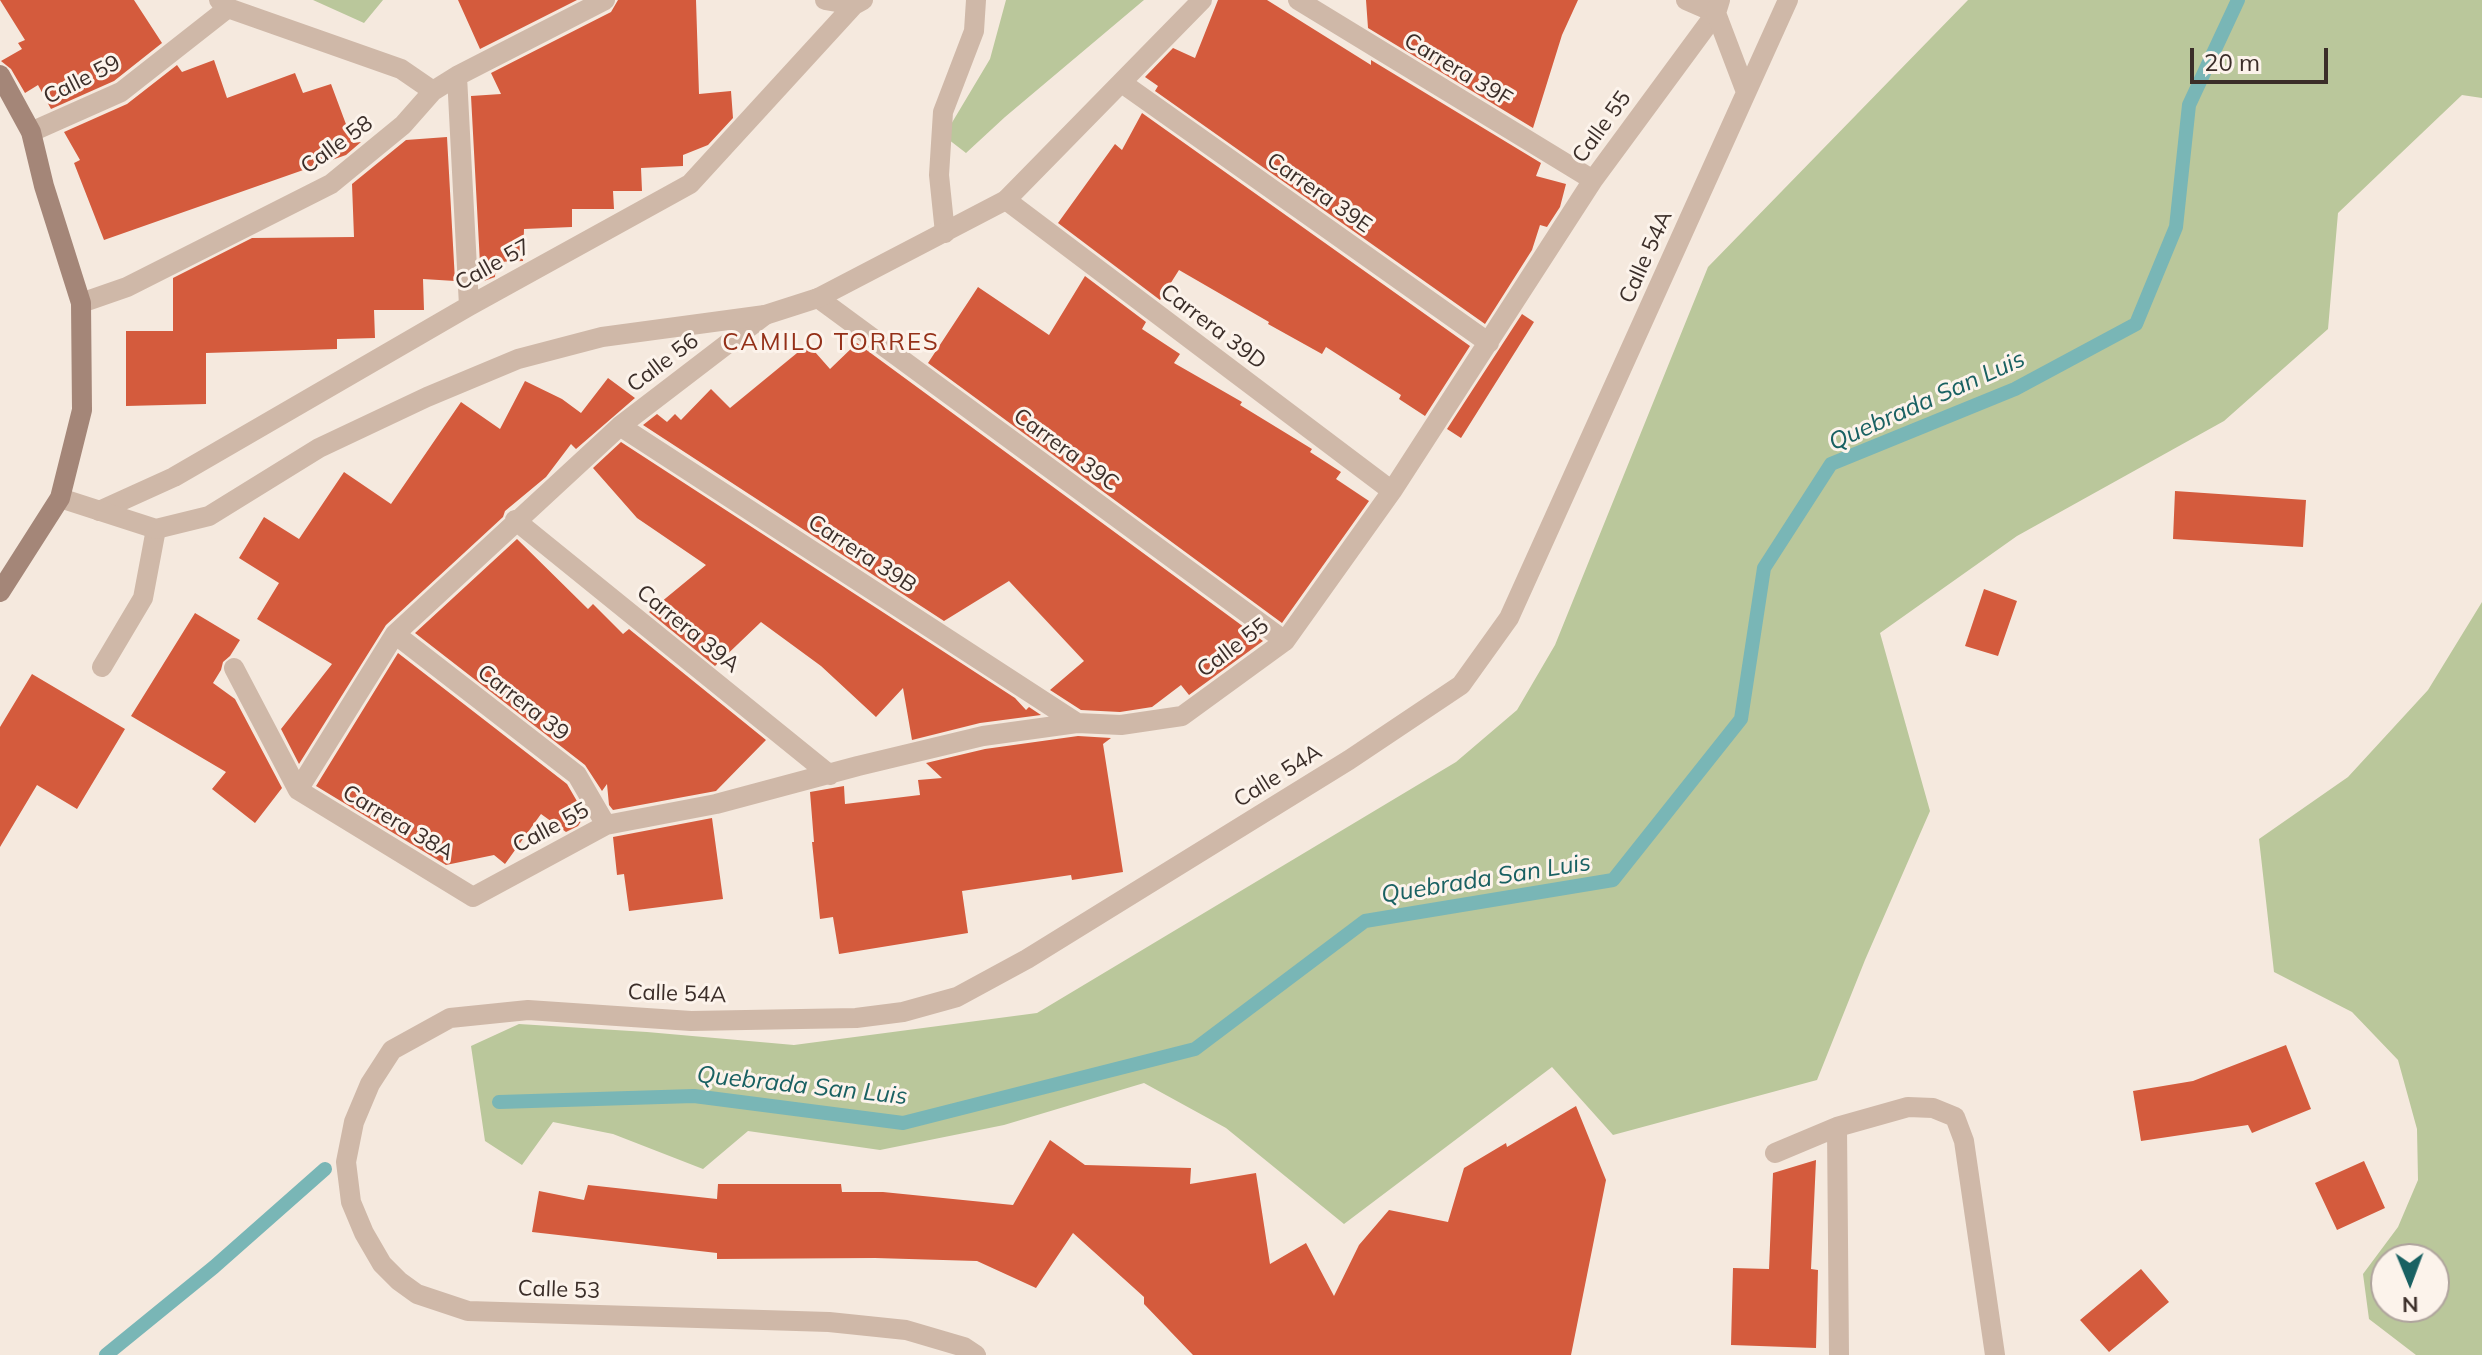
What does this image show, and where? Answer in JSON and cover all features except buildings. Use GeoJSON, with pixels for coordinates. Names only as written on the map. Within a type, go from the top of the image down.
{"type":"FeatureCollection","features":[{"type":"Feature","properties":{"kind":"main road"},"geometry":{"type":"LineString","coordinates":[[0,75],[31,132],[44,186],[81,303],[82,410],[60,498],[0,592]]}},
{"type":"Feature","properties":{"kind":"street","name":"Calle 58"},"geometry":{"type":"LineString","coordinates":[[81,303],[127,287],[331,184],[403,125],[433,91],[605,0]]}},
{"type":"Feature","properties":{"kind":"street"},"geometry":{"type":"LineString","coordinates":[[825,0],[858,2]]}},
{"type":"Feature","properties":{"kind":"street"},"geometry":{"type":"LineString","coordinates":[[945,233],[939,175],[943,112],[974,31],[976,0]]}},
{"type":"Feature","properties":{"kind":"street","name":"Calle 56"},"geometry":{"type":"LineString","coordinates":[[298,790],[395,634],[620,426],[765,315],[818,298],[1006,200],[1202,0]]}},
{"type":"Feature","properties":{"kind":"street","name":"Carrera 39F"},"geometry":{"type":"LineString","coordinates":[[1298,0],[1593,180]]}},
{"type":"Feature","properties":{"kind":"street"},"geometry":{"type":"LineString","coordinates":[[1686,0],[1718,6],[1746,92]]}},
{"type":"Feature","properties":{"kind":"street","name":"Calle 54A"},"geometry":{"type":"LineString","coordinates":[[392,1050],[450,1018],[528,1010],[691,1021],[856,1018],[903,1012],[957,997],[1027,959],[1349,760],[1461,685],[1509,618],[1788,0]]}},
{"type":"Feature","properties":{"kind":"street","name":"Calle 57"},"geometry":{"type":"LineString","coordinates":[[99,511],[174,477],[469,306],[690,184],[858,2]]}},
{"type":"Feature","properties":{"kind":"street"},"geometry":{"type":"LineString","coordinates":[[224,4],[401,69],[433,91]]}},
{"type":"Feature","properties":{"kind":"street","name":"Calle 59"},"geometry":{"type":"LineString","coordinates":[[31,132],[121,92],[224,4]]}},
{"type":"Feature","properties":{"kind":"street","name":"Calle 55"},"geometry":{"type":"LineString","coordinates":[[473,897],[606,825],[716,804],[983,736],[1077,723],[1121,725],[1182,716],[1285,641],[1392,491],[1593,180],[1718,6]]}},
{"type":"Feature","properties":{"kind":"street"},"geometry":{"type":"LineString","coordinates":[[457,76],[469,306]]}},
{"type":"Feature","properties":{"kind":"street","name":"Carrera 39E"},"geometry":{"type":"LineString","coordinates":[[1122,83],[1489,343]]}},
{"type":"Feature","properties":{"kind":"street","name":"Carrera 39D"},"geometry":{"type":"LineString","coordinates":[[1006,200],[1392,491]]}},
{"type":"Feature","properties":{"kind":"street","name":"Carrera 39C"},"geometry":{"type":"LineString","coordinates":[[818,298],[1285,641]]}},
{"type":"Feature","properties":{"kind":"street"},"geometry":{"type":"LineString","coordinates":[[60,498],[156,529],[209,516],[319,448],[427,397],[518,359],[602,337],[765,315]]}},
{"type":"Feature","properties":{"kind":"street","name":"Carrera 39B"},"geometry":{"type":"LineString","coordinates":[[620,426],[1077,723]]}},
{"type":"Feature","properties":{"kind":"street","name":"Carrera 39A"},"geometry":{"type":"LineString","coordinates":[[515,520],[830,775]]}},
{"type":"Feature","properties":{"kind":"street"},"geometry":{"type":"LineString","coordinates":[[102,667],[143,598],[156,529]]}},
{"type":"Feature","properties":{"kind":"street","name":"Carrera 39"},"geometry":{"type":"LineString","coordinates":[[395,634],[577,775],[606,825]]}},
{"type":"Feature","properties":{"kind":"street"},"geometry":{"type":"LineString","coordinates":[[234,668],[298,790]]}},
{"type":"Feature","properties":{"kind":"street","name":"Carrera 38A"},"geometry":{"type":"LineString","coordinates":[[298,790],[473,897]]}},
{"type":"Feature","properties":{"kind":"street","name":"Calle 53"},"geometry":{"type":"LineString","coordinates":[[392,1050],[370,1084],[354,1122],[346,1162],[351,1202],[364,1233],[382,1264],[417,1294],[468,1311],[829,1322],[906,1330],[964,1347],[976,1355]]}},
{"type":"Feature","properties":{"kind":"street"},"geometry":{"type":"LineString","coordinates":[[1775,1153],[1837,1127],[1908,1107],[1933,1108],[1955,1117],[1964,1141],[1995,1355]]}},
{"type":"Feature","properties":{"kind":"street"},"geometry":{"type":"LineString","coordinates":[[1837,1127],[1839,1355]]}},
{"type":"Feature","properties":{"kind":"green space"},"geometry":{"type":"Polygon","coordinates":[[[313,0],[383,0],[364,23],[313,0]]]}},
{"type":"Feature","properties":{"kind":"green space"},"geometry":{"type":"Polygon","coordinates":[[[1006,0],[1144,0],[966,153],[944,136],[990,59],[1006,0]]]}},
{"type":"Feature","properties":{"kind":"green space"},"geometry":{"type":"Polygon","coordinates":[[[1968,0],[2482,0],[2482,98],[2462,95],[2338,213],[2328,329],[2224,421],[2017,536],[1880,633],[1930,811],[1817,1080],[1613,1135],[1552,1067],[1344,1224],[1226,1128],[1144,1083],[1004,1125],[880,1150],[748,1131],[703,1169],[613,1134],[553,1122],[522,1165],[485,1141],[471,1046],[519,1024],[794,1045],[1037,1013],[1456,762],[1517,710],[1555,645],[1708,267],[1968,0]]]}},
{"type":"Feature","properties":{"kind":"green space"},"geometry":{"type":"Polygon","coordinates":[[[2482,602],[2482,1355],[2416,1355],[2374,1323],[2450,1323],[2450,1243],[2386,1243],[2398,1227],[2418,1180],[2417,1129],[2398,1060],[2352,1012],[2274,972],[2259,839],[2348,777],[2428,690],[2482,602]]]}},
{"type":"Feature","properties":{"kind":"green space"},"geometry":{"type":"Polygon","coordinates":[[[2370,1265],[2370,1320],[2369,1319],[2363,1274],[2370,1265]]]}},
{"type":"Feature","properties":{"kind":"waterway","name":"Quebrada San Luis"},"geometry":{"type":"LineString","coordinates":[[499,1102],[694,1096],[903,1123],[1195,1049],[1365,921],[1613,880],[1741,719],[1764,568],[1831,464],[2015,389],[2136,324],[2176,227],[2189,105],[2238,0]]}},
{"type":"Feature","properties":{"kind":"waterway","name":"Quebrada San Luis"},"geometry":{"type":"LineString","coordinates":[[106,1355],[214,1267],[325,1169]]}},
{"type":"Feature","properties":{"kind":"district","name":"CAMILO TORRES"},"geometry":{"type":"Point","coordinates":[831,343]}}]}
